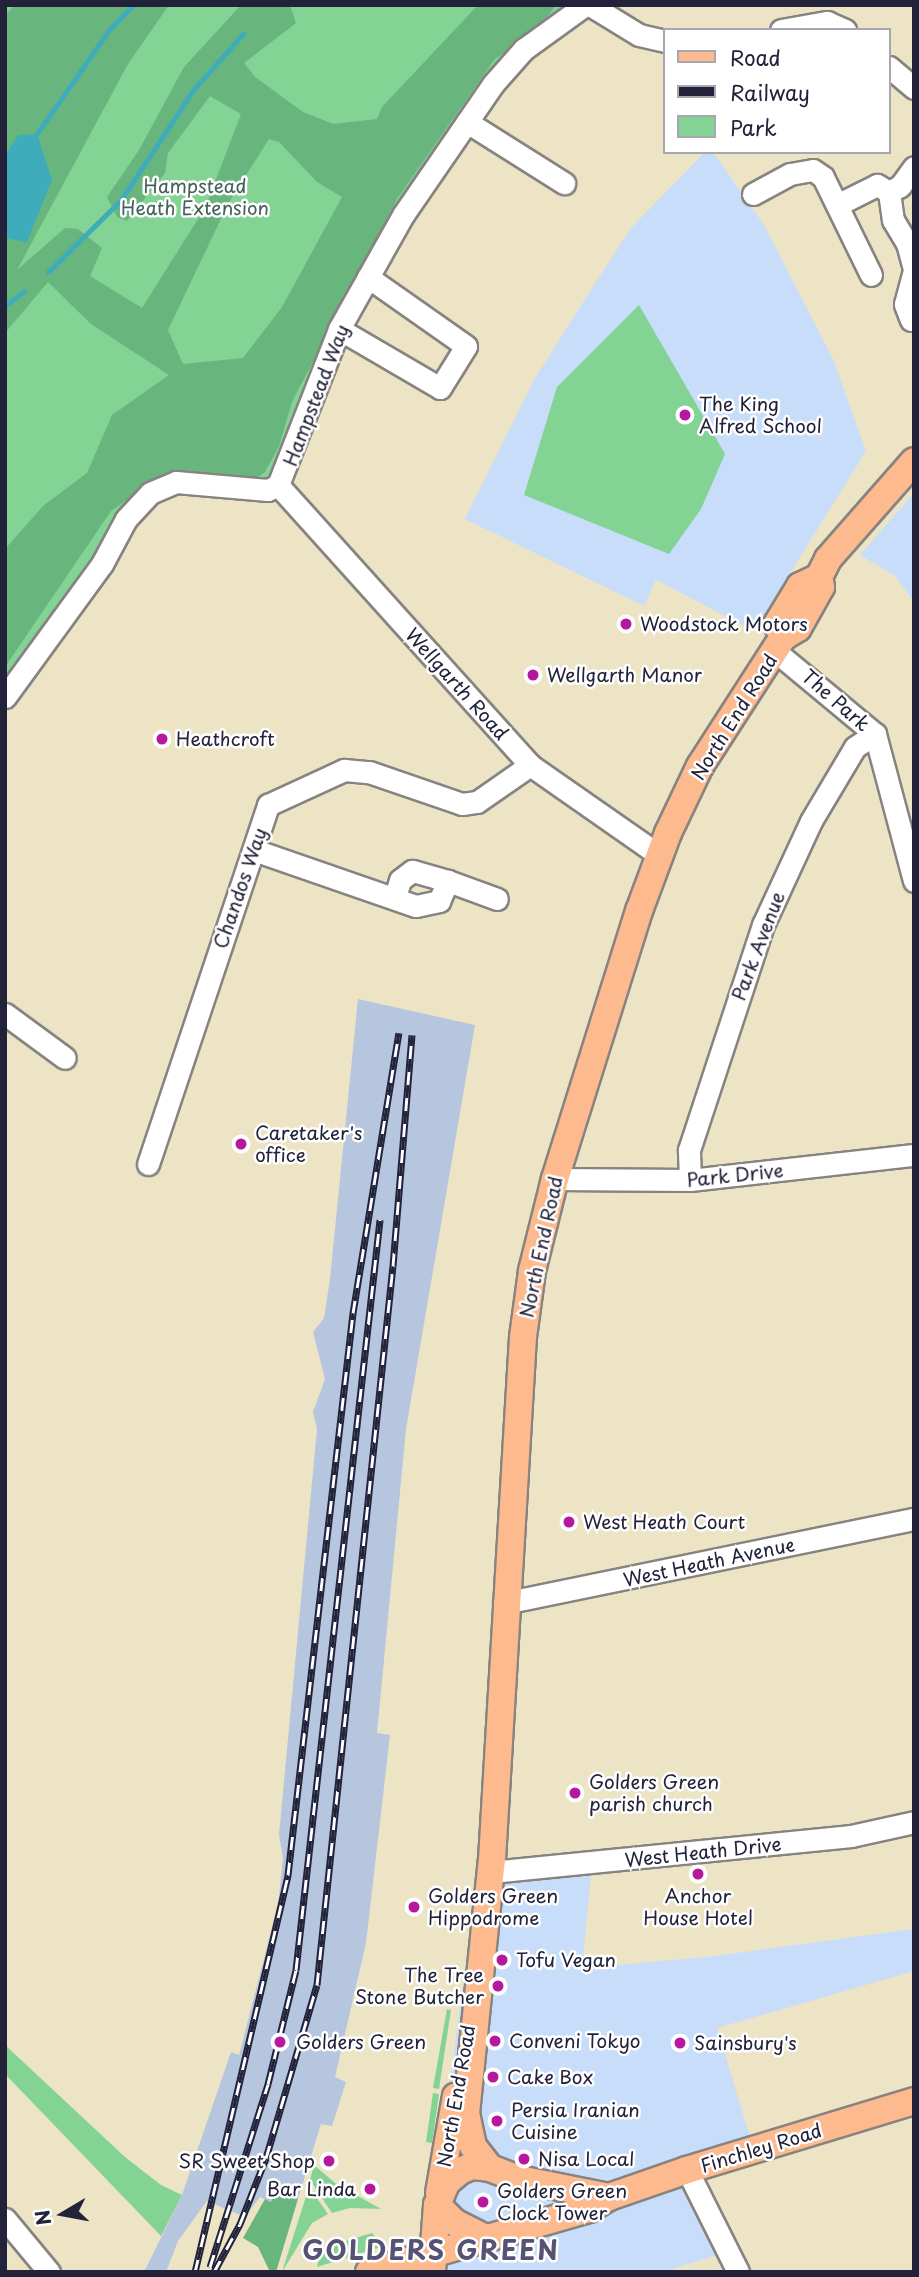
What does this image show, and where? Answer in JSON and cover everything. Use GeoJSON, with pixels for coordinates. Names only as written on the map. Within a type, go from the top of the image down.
{"type":"FeatureCollection","features":[{"type":"Feature","properties":{"kind":"main road","name":"North End Road"},"geometry":{"type":"LineString","coordinates":[[490,2168],[469,2134],[466,2113],[491,1872],[504,1603],[523,1337],[532,1271],[555,1179],[659,856],[700,766],[779,644],[798,628],[818,594],[819,577],[846,535],[914,461]]}},
{"type":"Feature","properties":{"kind":"main road","name":"North End Road"},"geometry":{"type":"LineString","coordinates":[[437,2205],[477,1988]]}},
{"type":"Feature","properties":{"kind":"main road","name":"Finchley Road"},"geometry":{"type":"LineString","coordinates":[[369,2272],[439,2267],[485,2238],[589,2209],[609,2197],[687,2170],[914,2101]]}},
{"type":"Feature","properties":{"kind":"main road"},"geometry":{"type":"LineString","coordinates":[[439,2267],[437,2205],[447,2182],[460,2171],[472,2166],[490,2168],[519,2179],[609,2197]]}},
{"type":"Feature","properties":{"kind":"main road"},"geometry":{"type":"LineString","coordinates":[[516,2229],[530,2209],[530,2197],[519,2179]]}},
{"type":"Feature","properties":{"kind":"main road"},"geometry":{"type":"LineString","coordinates":[[437,2205],[454,2222],[485,2238]]}},
{"type":"Feature","properties":{"kind":"street","name":"Hampstead Way"},"geometry":{"type":"LineString","coordinates":[[5,697],[102,564],[126,519],[150,493],[176,482],[268,490],[278,485],[340,329],[368,277],[403,215],[467,122],[524,49],[588,5],[639,35],[664,41]]}},
{"type":"Feature","properties":{"kind":"street"},"geometry":{"type":"LineString","coordinates":[[792,28],[827,22],[840,28]]}},
{"type":"Feature","properties":{"kind":"street"},"geometry":{"type":"LineString","coordinates":[[891,69],[914,88]]}},
{"type":"Feature","properties":{"kind":"street"},"geometry":{"type":"LineString","coordinates":[[467,122],[564,183]]}},
{"type":"Feature","properties":{"kind":"street"},"geometry":{"type":"LineString","coordinates":[[889,192],[900,186],[914,167]]}},
{"type":"Feature","properties":{"kind":"street"},"geometry":{"type":"LineString","coordinates":[[753,194],[790,174],[813,170],[823,177],[871,275]]}},
{"type":"Feature","properties":{"kind":"street"},"geometry":{"type":"LineString","coordinates":[[837,205],[877,185],[889,192]]}},
{"type":"Feature","properties":{"kind":"street"},"geometry":{"type":"LineString","coordinates":[[889,192],[892,220],[907,243],[914,269],[905,304],[911,320]]}},
{"type":"Feature","properties":{"kind":"street"},"geometry":{"type":"LineString","coordinates":[[340,329],[440,388],[466,346],[368,277]]}},
{"type":"Feature","properties":{"kind":"street","name":"Wellgarth Road"},"geometry":{"type":"LineString","coordinates":[[278,485],[530,765],[659,856]]}},
{"type":"Feature","properties":{"kind":"street","name":"The Park"},"geometry":{"type":"LineString","coordinates":[[779,644],[875,734],[914,881]]}},
{"type":"Feature","properties":{"kind":"street","name":"Park Avenue"},"geometry":{"type":"LineString","coordinates":[[690,1180],[689,1150],[763,925],[817,810],[855,747],[875,734]]}},
{"type":"Feature","properties":{"kind":"street","name":"Chandos Way"},"geometry":{"type":"LineString","coordinates":[[148,1164],[268,805],[344,770],[369,772],[462,804],[492,794],[530,765]]}},
{"type":"Feature","properties":{"kind":"street"},"geometry":{"type":"LineString","coordinates":[[254,850],[395,898],[430,906],[439,901],[448,881]]}},
{"type":"Feature","properties":{"kind":"street"},"geometry":{"type":"LineString","coordinates":[[395,898],[400,880],[412,870],[497,899]]}},
{"type":"Feature","properties":{"kind":"street"},"geometry":{"type":"LineString","coordinates":[[5,1014],[65,1058]]}},
{"type":"Feature","properties":{"kind":"street","name":"Park Drive"},"geometry":{"type":"LineString","coordinates":[[555,1179],[690,1180],[914,1155]]}},
{"type":"Feature","properties":{"kind":"street","name":"West Heath Avenue"},"geometry":{"type":"LineString","coordinates":[[504,1603],[914,1519]]}},
{"type":"Feature","properties":{"kind":"street","name":"West Heath Drive"},"geometry":{"type":"LineString","coordinates":[[491,1872],[851,1836],[914,1822]]}},
{"type":"Feature","properties":{"kind":"street"},"geometry":{"type":"LineString","coordinates":[[687,2170],[738,2272]]}},
{"type":"Feature","properties":{"kind":"street"},"geometry":{"type":"LineString","coordinates":[[5,2219],[50,2272]]}},
{"type":"Feature","properties":{"kind":"shaded area","name":"The King Alfred School"},"geometry":{"type":"Polygon","coordinates":[[[703,154],[714,154],[764,225],[833,359],[866,451],[754,631],[656,580],[644,606],[465,519],[534,380],[631,228],[703,154]]]}},
{"type":"Feature","properties":{"kind":"shaded area"},"geometry":{"type":"Polygon","coordinates":[[[914,493],[914,602],[895,576],[860,555],[914,493]]]}},
{"type":"Feature","properties":{"kind":"shaded area"},"geometry":{"type":"Polygon","coordinates":[[[358,999],[475,1025],[406,1429],[377,1733],[390,1735],[366,1943],[335,2077],[346,2082],[332,2126],[321,2124],[298,2199],[276,2191],[271,2202],[260,2197],[245,2217],[207,2201],[178,2241],[166,2272],[144,2272],[182,2195],[231,2052],[239,2055],[278,1905],[283,1858],[279,1835],[317,1429],[313,1412],[325,1379],[313,1332],[324,1318],[330,1279],[358,999]]]}},
{"type":"Feature","properties":{"kind":"shaded area"},"geometry":{"type":"Polygon","coordinates":[[[592,1864],[582,1968],[707,1957],[914,1929],[914,1971],[717,2028],[754,2150],[687,2170],[728,2252],[662,2272],[420,2272],[440,2158],[478,1872],[592,1864]]]}},
{"type":"Feature","properties":{"kind":"green space","name":"Hampstead Heath Extension"},"geometry":{"type":"Polygon","coordinates":[[[5,5],[585,5],[524,49],[368,277],[278,485],[161,486],[5,697],[5,5]]]}},
{"type":"Feature","properties":{"kind":"green space"},"geometry":{"type":"Polygon","coordinates":[[[14,5],[169,5],[128,64],[17,270],[65,228],[78,229],[102,248],[90,276],[142,308],[205,208],[241,114],[210,96],[168,153],[165,173],[127,221],[117,217],[107,197],[139,150],[184,67],[241,5],[290,5],[296,23],[244,63],[255,77],[303,112],[333,124],[377,119],[382,107],[478,5],[556,5],[543,23],[494,60],[397,199],[292,402],[279,446],[265,472],[248,484],[153,481],[111,511],[5,667],[5,549],[43,506],[87,473],[112,415],[169,375],[91,324],[48,282],[5,333],[5,16],[14,5]],[[269,139],[229,202],[168,330],[183,364],[243,358],[282,307],[342,197],[317,182],[279,142],[269,139]]]}},
{"type":"Feature","properties":{"kind":"green space"},"geometry":{"type":"Polygon","coordinates":[[[639,305],[725,454],[701,509],[669,554],[524,495],[557,387],[639,305]]]}},
{"type":"Feature","properties":{"kind":"green space"},"geometry":{"type":"Polygon","coordinates":[[[447,2009],[451,2010],[439,2089],[433,2088],[447,2009]]]}},
{"type":"Feature","properties":{"kind":"green space"},"geometry":{"type":"Polygon","coordinates":[[[5,2045],[125,2157],[161,2185],[182,2195],[161,2236],[5,2074],[5,2045]]]}},
{"type":"Feature","properties":{"kind":"green space"},"geometry":{"type":"Polygon","coordinates":[[[433,2093],[439,2094],[432,2143],[426,2142],[433,2093]]]}},
{"type":"Feature","properties":{"kind":"green space"},"geometry":{"type":"Polygon","coordinates":[[[314,2165],[335,2183],[381,2209],[350,2208],[332,2213],[310,2180],[314,2165]]]}},
{"type":"Feature","properties":{"kind":"green space"},"geometry":{"type":"Polygon","coordinates":[[[309,2187],[328,2214],[312,2223],[282,2272],[309,2187]]]}},
{"type":"Feature","properties":{"kind":"green space"},"geometry":{"type":"Polygon","coordinates":[[[275,2191],[298,2199],[276,2272],[270,2272],[258,2247],[243,2238],[265,2199],[271,2202],[275,2191]]]}},
{"type":"Feature","properties":{"kind":"green space"},"geometry":{"type":"Polygon","coordinates":[[[372,2233],[384,2246],[317,2267],[320,2255],[336,2244],[372,2233]]]}},
{"type":"Feature","properties":{"kind":"water"},"geometry":{"type":"Polygon","coordinates":[[[37,134],[52,180],[27,242],[5,238],[5,156],[18,135],[37,134]]]}},
{"type":"Feature","properties":{"kind":"waterway"},"geometry":{"type":"LineString","coordinates":[[37,134],[109,30],[133,5]]}},
{"type":"Feature","properties":{"kind":"waterway"},"geometry":{"type":"LineString","coordinates":[[48,272],[121,200],[194,89],[243,34]]}},
{"type":"Feature","properties":{"kind":"waterway"},"geometry":{"type":"LineString","coordinates":[[5,306],[24,291]]}},
{"type":"Feature","properties":{"kind":"railway"},"geometry":{"type":"LineString","coordinates":[[195,2272],[288,1875],[353,1313],[399,1033]]}},
{"type":"Feature","properties":{"kind":"railway"},"geometry":{"type":"LineString","coordinates":[[214,2272],[240,2224],[266,2158],[317,1985],[393,1266],[412,1035]]}},
{"type":"Feature","properties":{"kind":"railway"},"geometry":{"type":"LineString","coordinates":[[210,2267],[268,2084],[296,1970],[380,1220]]}},
{"type":"Feature","properties":{"kind":"place","name":"The King Alfred School"},"geometry":{"type":"Point","coordinates":[685,415]}},
{"type":"Feature","properties":{"kind":"place","name":"Woodstock Motors"},"geometry":{"type":"Point","coordinates":[626,624]}},
{"type":"Feature","properties":{"kind":"place","name":"Wellgarth Manor"},"geometry":{"type":"Point","coordinates":[533,675]}},
{"type":"Feature","properties":{"kind":"place","name":"Heathcroft"},"geometry":{"type":"Point","coordinates":[162,739]}},
{"type":"Feature","properties":{"kind":"place","name":"Caretaker's office"},"geometry":{"type":"Point","coordinates":[241,1144]}},
{"type":"Feature","properties":{"kind":"place","name":"West Heath Court"},"geometry":{"type":"Point","coordinates":[569,1522]}},
{"type":"Feature","properties":{"kind":"place","name":"Golders Green parish church"},"geometry":{"type":"Point","coordinates":[575,1793]}},
{"type":"Feature","properties":{"kind":"place","name":"Anchor House Hotel"},"geometry":{"type":"Point","coordinates":[698,1874]}},
{"type":"Feature","properties":{"kind":"place","name":"Golders Green Hippodrome"},"geometry":{"type":"Point","coordinates":[414,1907]}},
{"type":"Feature","properties":{"kind":"place","name":"Tofu Vegan"},"geometry":{"type":"Point","coordinates":[502,1960]}},
{"type":"Feature","properties":{"kind":"place","name":"The Tree Stone Butcher"},"geometry":{"type":"Point","coordinates":[498,1986]}},
{"type":"Feature","properties":{"kind":"place","name":"Conveni Tokyo"},"geometry":{"type":"Point","coordinates":[495,2041]}},
{"type":"Feature","properties":{"kind":"place","name":"Golders Green"},"geometry":{"type":"Point","coordinates":[280,2042]}},
{"type":"Feature","properties":{"kind":"place","name":"Sainsbury's"},"geometry":{"type":"Point","coordinates":[680,2043]}},
{"type":"Feature","properties":{"kind":"place","name":"Cake Box"},"geometry":{"type":"Point","coordinates":[493,2077]}},
{"type":"Feature","properties":{"kind":"place","name":"Persia Iranian Cuisine"},"geometry":{"type":"Point","coordinates":[497,2121]}},
{"type":"Feature","properties":{"kind":"place","name":"Nisa Local"},"geometry":{"type":"Point","coordinates":[524,2159]}},
{"type":"Feature","properties":{"kind":"place","name":"SR Sweet Shop"},"geometry":{"type":"Point","coordinates":[329,2161]}},
{"type":"Feature","properties":{"kind":"place","name":"Bar Linda"},"geometry":{"type":"Point","coordinates":[370,2189]}},
{"type":"Feature","properties":{"kind":"place","name":"Golders Green Clock Tower"},"geometry":{"type":"Point","coordinates":[483,2202]}},
{"type":"Feature","properties":{"kind":"district","name":"GOLDERS GREEN"},"geometry":{"type":"Point","coordinates":[431,2250]}}]}
